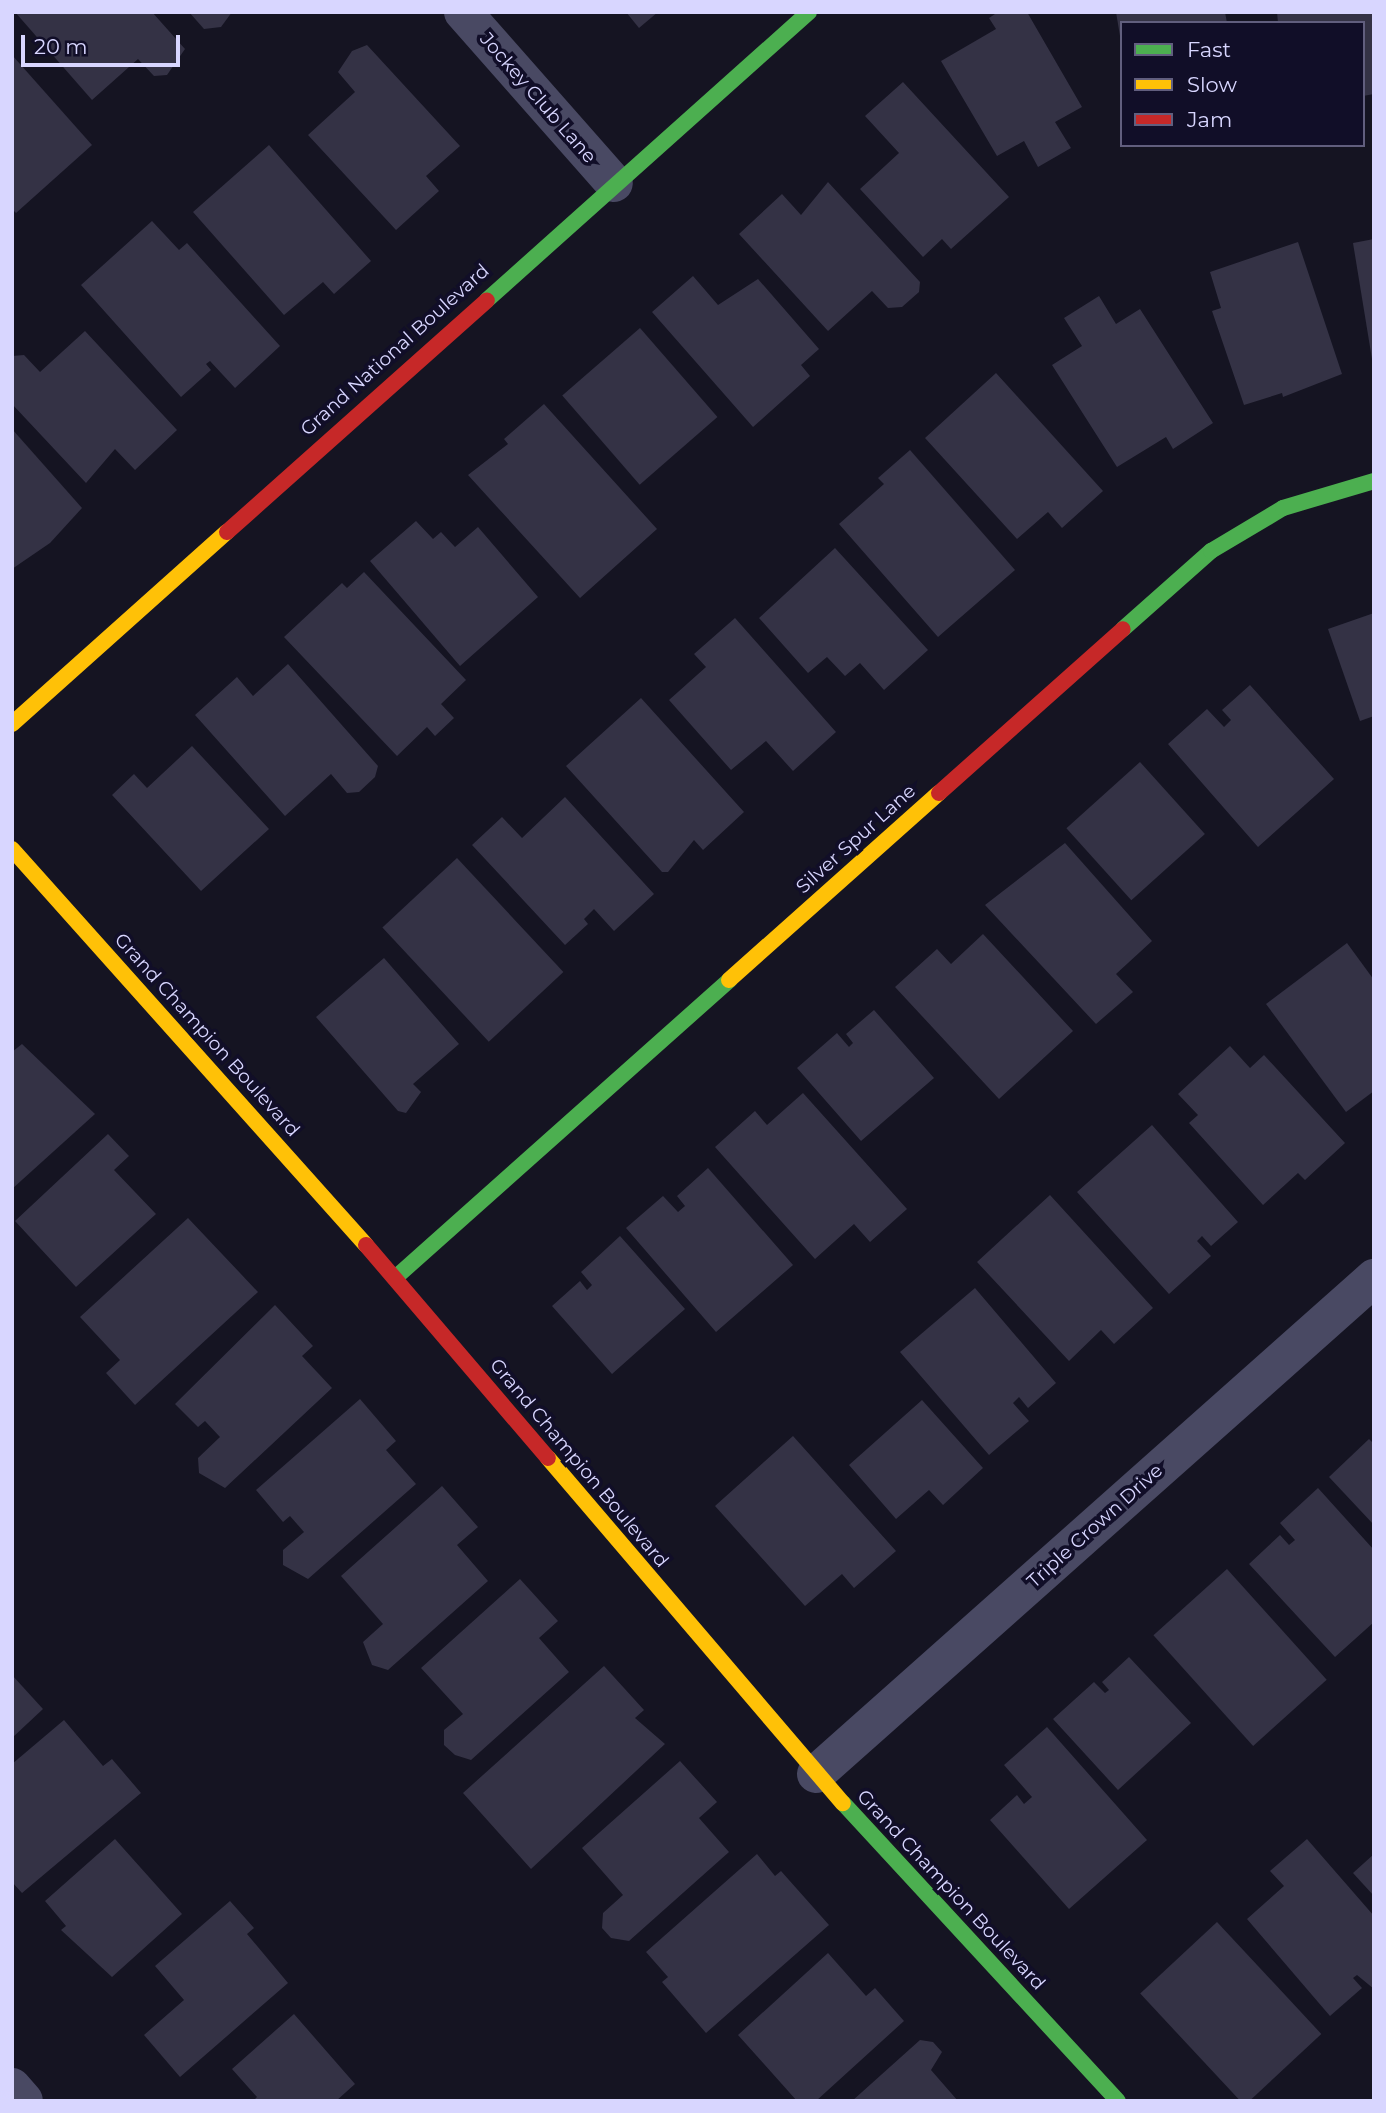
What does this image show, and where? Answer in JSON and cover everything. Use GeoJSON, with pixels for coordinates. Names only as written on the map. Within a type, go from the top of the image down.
{"type":"FeatureCollection","features":[{"type":"Feature","properties":{"kind":"street","name":"Jockey Club Lane"},"geometry":{"type":"LineString","coordinates":[[463,12],[614,183]]}},
{"type":"Feature","properties":{"kind":"street","name":"Grand National Boulevard"},"geometry":{"type":"LineString","coordinates":[[12,724],[614,183],[809,12]]}},
{"type":"Feature","properties":{"kind":"street","name":"Silver Spur Lane"},"geometry":{"type":"LineString","coordinates":[[395,1278],[1212,551],[1283,508],[1374,481]]}},
{"type":"Feature","properties":{"kind":"street","name":"Grand Champion Boulevard"},"geometry":{"type":"LineString","coordinates":[[12,849],[395,1278],[816,1774],[1118,2101]]}},
{"type":"Feature","properties":{"kind":"street","name":"Triple Crown Drive"},"geometry":{"type":"LineString","coordinates":[[816,1774],[1374,1278]]}},
{"type":"Feature","properties":{"kind":"street"},"geometry":{"type":"LineString","coordinates":[[12,2087],[24,2101]]}},
{"type":"Feature","properties":{"kind":"building"},"geometry":{"type":"Polygon","coordinates":[[[15,12],[152,12],[185,49],[167,75],[154,76],[138,59],[92,100],[15,12]]]}},
{"type":"Feature","properties":{"kind":"building"},"geometry":{"type":"Polygon","coordinates":[[[189,12],[232,12],[221,27],[204,29],[189,12]]]}},
{"type":"Feature","properties":{"kind":"building"},"geometry":{"type":"Polygon","coordinates":[[[626,12],[658,12],[639,28],[626,12]]]}},
{"type":"Feature","properties":{"kind":"building"},"geometry":{"type":"Polygon","coordinates":[[[998,12],[1027,12],[1082,107],[1055,122],[1071,148],[1038,167],[1024,141],[997,156],[941,61],[996,29],[989,18],[998,12]]]}},
{"type":"Feature","properties":{"kind":"building"},"geometry":{"type":"Polygon","coordinates":[[[1116,12],[1225,12],[1227,21],[1120,21],[1120,36],[1116,12]]]}},
{"type":"Feature","properties":{"kind":"building"},"geometry":{"type":"Polygon","coordinates":[[[1277,12],[1374,12],[1374,94],[1365,96],[1365,21],[1278,21],[1277,12]]]}},
{"type":"Feature","properties":{"kind":"building"},"geometry":{"type":"Polygon","coordinates":[[[367,45],[460,146],[426,176],[439,191],[396,230],[308,135],[355,92],[338,72],[352,51],[367,45]]]}},
{"type":"Feature","properties":{"kind":"building"},"geometry":{"type":"Polygon","coordinates":[[[12,55],[92,145],[16,213],[12,209],[12,55]]]}},
{"type":"Feature","properties":{"kind":"building"},"geometry":{"type":"Polygon","coordinates":[[[903,82],[1009,197],[951,249],[942,239],[923,257],[860,189],[899,153],[865,116],[903,82]]]}},
{"type":"Feature","properties":{"kind":"building"},"geometry":{"type":"Polygon","coordinates":[[[269,145],[371,261],[334,294],[323,282],[284,315],[193,212],[269,145]]]}},
{"type":"Feature","properties":{"kind":"building"},"geometry":{"type":"Polygon","coordinates":[[[828,182],[920,282],[919,292],[902,307],[888,308],[872,291],[828,331],[739,234],[782,194],[801,215],[828,182]]]}},
{"type":"Feature","properties":{"kind":"building"},"geometry":{"type":"Polygon","coordinates":[[[152,221],[179,250],[187,243],[280,346],[235,388],[210,361],[206,364],[211,370],[181,397],[81,285],[152,221]]]}},
{"type":"Feature","properties":{"kind":"building"},"geometry":{"type":"Polygon","coordinates":[[[1374,239],[1374,359],[1372,359],[1353,243],[1374,239]]]}},
{"type":"Feature","properties":{"kind":"building"},"geometry":{"type":"Polygon","coordinates":[[[1298,242],[1342,374],[1283,397],[1282,393],[1244,405],[1212,311],[1221,308],[1210,272],[1298,242]]]}},
{"type":"Feature","properties":{"kind":"building"},"geometry":{"type":"Polygon","coordinates":[[[693,276],[718,305],[758,279],[819,349],[801,365],[810,376],[753,427],[652,312],[693,276]]]}},
{"type":"Feature","properties":{"kind":"building"},"geometry":{"type":"Polygon","coordinates":[[[1099,296],[1116,324],[1140,309],[1213,423],[1173,449],[1166,437],[1117,467],[1052,365],[1082,346],[1064,318],[1099,296]]]}},
{"type":"Feature","properties":{"kind":"building"},"geometry":{"type":"Polygon","coordinates":[[[640,328],[717,417],[640,485],[562,396],[640,328]]]}},
{"type":"Feature","properties":{"kind":"building"},"geometry":{"type":"Polygon","coordinates":[[[85,331],[177,430],[135,470],[115,449],[86,483],[12,404],[12,356],[24,355],[40,372],[85,331]]]}},
{"type":"Feature","properties":{"kind":"building"},"geometry":{"type":"Polygon","coordinates":[[[996,373],[1103,491],[1062,528],[1048,512],[1017,539],[925,438],[996,373]]]}},
{"type":"Feature","properties":{"kind":"building"},"geometry":{"type":"Polygon","coordinates":[[[544,404],[657,529],[580,598],[468,475],[508,444],[504,439],[544,404]]]}},
{"type":"Feature","properties":{"kind":"building"},"geometry":{"type":"Polygon","coordinates":[[[12,429],[82,508],[50,543],[12,569],[12,429]]]}},
{"type":"Feature","properties":{"kind":"building"},"geometry":{"type":"Polygon","coordinates":[[[910,450],[1015,570],[938,637],[839,524],[884,484],[878,478],[910,450]]]}},
{"type":"Feature","properties":{"kind":"building"},"geometry":{"type":"Polygon","coordinates":[[[416,521],[433,539],[441,532],[455,547],[478,527],[538,597],[460,666],[370,561],[416,521]]]}},
{"type":"Feature","properties":{"kind":"building"},"geometry":{"type":"Polygon","coordinates":[[[835,548],[928,650],[884,690],[860,663],[845,676],[827,657],[808,673],[759,618],[835,548]]]}},
{"type":"Feature","properties":{"kind":"building"},"geometry":{"type":"Polygon","coordinates":[[[364,572],[466,680],[441,704],[454,718],[435,736],[427,727],[397,756],[284,637],[342,583],[347,588],[364,572]]]}},
{"type":"Feature","properties":{"kind":"building"},"geometry":{"type":"Polygon","coordinates":[[[1374,613],[1374,716],[1360,721],[1328,629],[1374,613]]]}},
{"type":"Feature","properties":{"kind":"building"},"geometry":{"type":"Polygon","coordinates":[[[735,618],[836,732],[793,771],[766,741],[731,770],[669,700],[706,667],[694,654],[735,618]]]}},
{"type":"Feature","properties":{"kind":"building"},"geometry":{"type":"Polygon","coordinates":[[[288,664],[378,766],[375,777],[359,792],[347,793],[331,774],[285,816],[195,715],[237,677],[253,696],[288,664]]]}},
{"type":"Feature","properties":{"kind":"building"},"geometry":{"type":"Polygon","coordinates":[[[1250,685],[1334,779],[1258,847],[1168,744],[1207,709],[1224,727],[1231,720],[1222,710],[1250,685]]]}},
{"type":"Feature","properties":{"kind":"building"},"geometry":{"type":"Polygon","coordinates":[[[641,698],[744,812],[703,850],[694,840],[668,872],[662,872],[566,766],[641,698]]]}},
{"type":"Feature","properties":{"kind":"building"},"geometry":{"type":"Polygon","coordinates":[[[192,746],[269,829],[201,891],[112,795],[134,774],[147,788],[192,746]]]}},
{"type":"Feature","properties":{"kind":"building"},"geometry":{"type":"Polygon","coordinates":[[[1140,762],[1205,834],[1131,900],[1066,828],[1140,762]]]}},
{"type":"Feature","properties":{"kind":"building"},"geometry":{"type":"Polygon","coordinates":[[[565,797],[654,894],[614,931],[594,909],[584,919],[588,924],[565,945],[472,845],[502,817],[522,838],[565,797]]]}},
{"type":"Feature","properties":{"kind":"building"},"geometry":{"type":"Polygon","coordinates":[[[1065,843],[1152,941],[1116,974],[1133,992],[1096,1024],[985,905],[1065,843]]]}},
{"type":"Feature","properties":{"kind":"building"},"geometry":{"type":"Polygon","coordinates":[[[457,858],[563,972],[489,1042],[382,928],[457,858]]]}},
{"type":"Feature","properties":{"kind":"building"},"geometry":{"type":"Polygon","coordinates":[[[983,934],[1073,1031],[999,1099],[895,987],[937,949],[951,964],[983,934]]]}},
{"type":"Feature","properties":{"kind":"building"},"geometry":{"type":"Polygon","coordinates":[[[1347,943],[1374,980],[1374,1091],[1346,1112],[1266,1004],[1347,943]]]}},
{"type":"Feature","properties":{"kind":"building"},"geometry":{"type":"Polygon","coordinates":[[[384,958],[459,1044],[413,1084],[421,1092],[406,1113],[398,1111],[316,1017],[384,958]]]}},
{"type":"Feature","properties":{"kind":"building"},"geometry":{"type":"Polygon","coordinates":[[[874,1010],[934,1078],[861,1141],[797,1068],[837,1033],[849,1047],[853,1043],[846,1034],[874,1010]]]}},
{"type":"Feature","properties":{"kind":"building"},"geometry":{"type":"Polygon","coordinates":[[[22,1044],[95,1114],[12,1189],[12,1052],[22,1044]]]}},
{"type":"Feature","properties":{"kind":"building"},"geometry":{"type":"Polygon","coordinates":[[[1230,1046],[1250,1068],[1264,1055],[1345,1143],[1305,1180],[1298,1173],[1263,1205],[1189,1123],[1198,1115],[1178,1094],[1230,1046]]]}},
{"type":"Feature","properties":{"kind":"building"},"geometry":{"type":"Polygon","coordinates":[[[803,1093],[907,1209],[870,1242],[854,1224],[815,1259],[715,1147],[755,1111],[767,1125],[803,1093]]]}},
{"type":"Feature","properties":{"kind":"building"},"geometry":{"type":"Polygon","coordinates":[[[1152,1125],[1238,1222],[1211,1246],[1202,1236],[1197,1241],[1211,1256],[1169,1294],[1077,1192],[1152,1125]]]}},
{"type":"Feature","properties":{"kind":"building"},"geometry":{"type":"Polygon","coordinates":[[[108,1134],[129,1156],[114,1170],[156,1214],[76,1287],[15,1221],[108,1134]]]}},
{"type":"Feature","properties":{"kind":"building"},"geometry":{"type":"Polygon","coordinates":[[[708,1168],[793,1265],[716,1332],[626,1228],[663,1196],[678,1212],[685,1206],[677,1196],[708,1168]]]}},
{"type":"Feature","properties":{"kind":"building"},"geometry":{"type":"Polygon","coordinates":[[[1050,1195],[1153,1308],[1114,1344],[1101,1330],[1069,1361],[977,1262],[1050,1195]]]}},
{"type":"Feature","properties":{"kind":"building"},"geometry":{"type":"Polygon","coordinates":[[[188,1218],[258,1292],[135,1405],[106,1373],[120,1360],[80,1317],[188,1218]]]}},
{"type":"Feature","properties":{"kind":"building"},"geometry":{"type":"Polygon","coordinates":[[[620,1236],[685,1309],[612,1374],[552,1306],[580,1281],[587,1290],[592,1285],[581,1272],[620,1236]]]}},
{"type":"Feature","properties":{"kind":"building"},"geometry":{"type":"Polygon","coordinates":[[[975,1288],[1056,1383],[1028,1408],[1019,1397],[1013,1403],[1029,1421],[989,1455],[900,1352],[975,1288]]]}},
{"type":"Feature","properties":{"kind":"building"},"geometry":{"type":"Polygon","coordinates":[[[275,1305],[313,1346],[302,1356],[332,1388],[225,1488],[199,1473],[198,1458],[220,1437],[205,1421],[198,1427],[175,1404],[275,1305]]]}},
{"type":"Feature","properties":{"kind":"building"},"geometry":{"type":"Polygon","coordinates":[[[360,1399],[396,1441],[386,1450],[416,1484],[308,1579],[283,1565],[283,1550],[304,1532],[290,1516],[283,1522],[256,1490],[360,1399]]]}},
{"type":"Feature","properties":{"kind":"building"},"geometry":{"type":"Polygon","coordinates":[[[922,1400],[983,1468],[943,1505],[929,1490],[896,1519],[849,1465],[922,1400]]]}},
{"type":"Feature","properties":{"kind":"building"},"geometry":{"type":"Polygon","coordinates":[[[793,1436],[896,1551],[854,1588],[842,1574],[805,1606],[715,1506],[793,1436]]]}},
{"type":"Feature","properties":{"kind":"building"},"geometry":{"type":"Polygon","coordinates":[[[1369,1439],[1374,1444],[1374,1525],[1329,1477],[1369,1439]]]}},
{"type":"Feature","properties":{"kind":"building"},"geometry":{"type":"Polygon","coordinates":[[[442,1486],[478,1527],[457,1545],[488,1581],[388,1670],[372,1665],[363,1642],[383,1624],[341,1576],[442,1486]]]}},
{"type":"Feature","properties":{"kind":"building"},"geometry":{"type":"Polygon","coordinates":[[[1318,1488],[1374,1550],[1374,1622],[1335,1657],[1249,1564],[1280,1535],[1289,1545],[1295,1540],[1280,1523],[1318,1488]]]}},
{"type":"Feature","properties":{"kind":"building"},"geometry":{"type":"Polygon","coordinates":[[[1227,1569],[1327,1680],[1253,1746],[1153,1635],[1227,1569]]]}},
{"type":"Feature","properties":{"kind":"building"},"geometry":{"type":"Polygon","coordinates":[[[520,1579],[558,1621],[539,1638],[569,1672],[471,1760],[455,1755],[444,1745],[444,1730],[463,1714],[421,1668],[520,1579]]]}},
{"type":"Feature","properties":{"kind":"building"},"geometry":{"type":"Polygon","coordinates":[[[1129,1657],[1191,1723],[1118,1790],[1053,1719],[1094,1682],[1105,1693],[1109,1690],[1102,1682],[1129,1657]]]}},
{"type":"Feature","properties":{"kind":"building"},"geometry":{"type":"Polygon","coordinates":[[[604,1666],[644,1710],[635,1718],[665,1744],[531,1869],[463,1793],[604,1666]]]}},
{"type":"Feature","properties":{"kind":"building"},"geometry":{"type":"Polygon","coordinates":[[[12,1675],[43,1709],[12,1738],[12,1675]]]}},
{"type":"Feature","properties":{"kind":"building"},"geometry":{"type":"Polygon","coordinates":[[[64,1720],[103,1766],[112,1759],[141,1793],[22,1893],[12,1882],[12,1764],[64,1720]]]}},
{"type":"Feature","properties":{"kind":"building"},"geometry":{"type":"Polygon","coordinates":[[[1047,1727],[1147,1840],[1069,1909],[990,1820],[1017,1795],[1024,1804],[1032,1797],[1004,1765],[1047,1727]]]}},
{"type":"Feature","properties":{"kind":"building"},"geometry":{"type":"Polygon","coordinates":[[[680,1761],[717,1802],[699,1818],[729,1852],[629,1941],[611,1938],[602,1928],[603,1913],[623,1895],[582,1848],[680,1761]]]}},
{"type":"Feature","properties":{"kind":"building"},"geometry":{"type":"Polygon","coordinates":[[[115,1839],[182,1914],[112,1977],[61,1930],[66,1926],[45,1901],[115,1839]]]}},
{"type":"Feature","properties":{"kind":"building"},"geometry":{"type":"Polygon","coordinates":[[[1307,1839],[1374,1916],[1374,1989],[1357,1975],[1353,1978],[1362,1988],[1330,2016],[1247,1919],[1284,1886],[1270,1871],[1307,1839]]]}},
{"type":"Feature","properties":{"kind":"building"},"geometry":{"type":"Polygon","coordinates":[[[757,1854],[775,1876],[781,1871],[829,1925],[706,2033],[662,1982],[668,1977],[646,1952],[757,1854]]]}},
{"type":"Feature","properties":{"kind":"building"},"geometry":{"type":"Polygon","coordinates":[[[1374,1854],[1374,1896],[1353,1873],[1374,1854]]]}},
{"type":"Feature","properties":{"kind":"building"},"geometry":{"type":"Polygon","coordinates":[[[230,1901],[254,1928],[247,1934],[288,1983],[180,2077],[144,2035],[184,2000],[155,1966],[230,1901]]]}},
{"type":"Feature","properties":{"kind":"building"},"geometry":{"type":"Polygon","coordinates":[[[1217,1922],[1321,2034],[1249,2101],[1240,2101],[1140,1994],[1217,1922]]]}},
{"type":"Feature","properties":{"kind":"building"},"geometry":{"type":"Polygon","coordinates":[[[828,1953],[866,1996],[875,1988],[904,2021],[816,2101],[797,2101],[738,2035],[828,1953]]]}},
{"type":"Feature","properties":{"kind":"building"},"geometry":{"type":"Polygon","coordinates":[[[294,2014],[355,2084],[336,2101],[253,2101],[257,2097],[232,2069],[294,2014]]]}},
{"type":"Feature","properties":{"kind":"building"},"geometry":{"type":"Polygon","coordinates":[[[920,2040],[933,2042],[942,2052],[931,2070],[958,2101],[852,2101],[920,2040]]]}},
{"type":"Feature","properties":{"kind":"traffic: fast"},"geometry":{"type":"LineString","coordinates":[[487,300],[809,12]]}},
{"type":"Feature","properties":{"kind":"traffic: fast"},"geometry":{"type":"LineString","coordinates":[[1123,629],[1211,551],[1283,508],[1374,481]]}},
{"type":"Feature","properties":{"kind":"traffic: fast"},"geometry":{"type":"LineString","coordinates":[[395,1278],[729,980]]}},
{"type":"Feature","properties":{"kind":"traffic: fast"},"geometry":{"type":"LineString","coordinates":[[843,1803],[1118,2101]]}},
{"type":"Feature","properties":{"kind":"traffic: slow"},"geometry":{"type":"LineString","coordinates":[[12,724],[227,532]]}},
{"type":"Feature","properties":{"kind":"traffic: slow"},"geometry":{"type":"LineString","coordinates":[[729,980],[939,793]]}},
{"type":"Feature","properties":{"kind":"traffic: slow"},"geometry":{"type":"LineString","coordinates":[[12,849],[366,1245]]}},
{"type":"Feature","properties":{"kind":"traffic: slow"},"geometry":{"type":"LineString","coordinates":[[548,1458],[843,1803]]}},
{"type":"Feature","properties":{"kind":"traffic: jam"},"geometry":{"type":"LineString","coordinates":[[227,532],[487,300]]}},
{"type":"Feature","properties":{"kind":"traffic: jam"},"geometry":{"type":"LineString","coordinates":[[939,793],[1123,629]]}},
{"type":"Feature","properties":{"kind":"traffic: jam"},"geometry":{"type":"LineString","coordinates":[[366,1245],[548,1458]]}}]}
